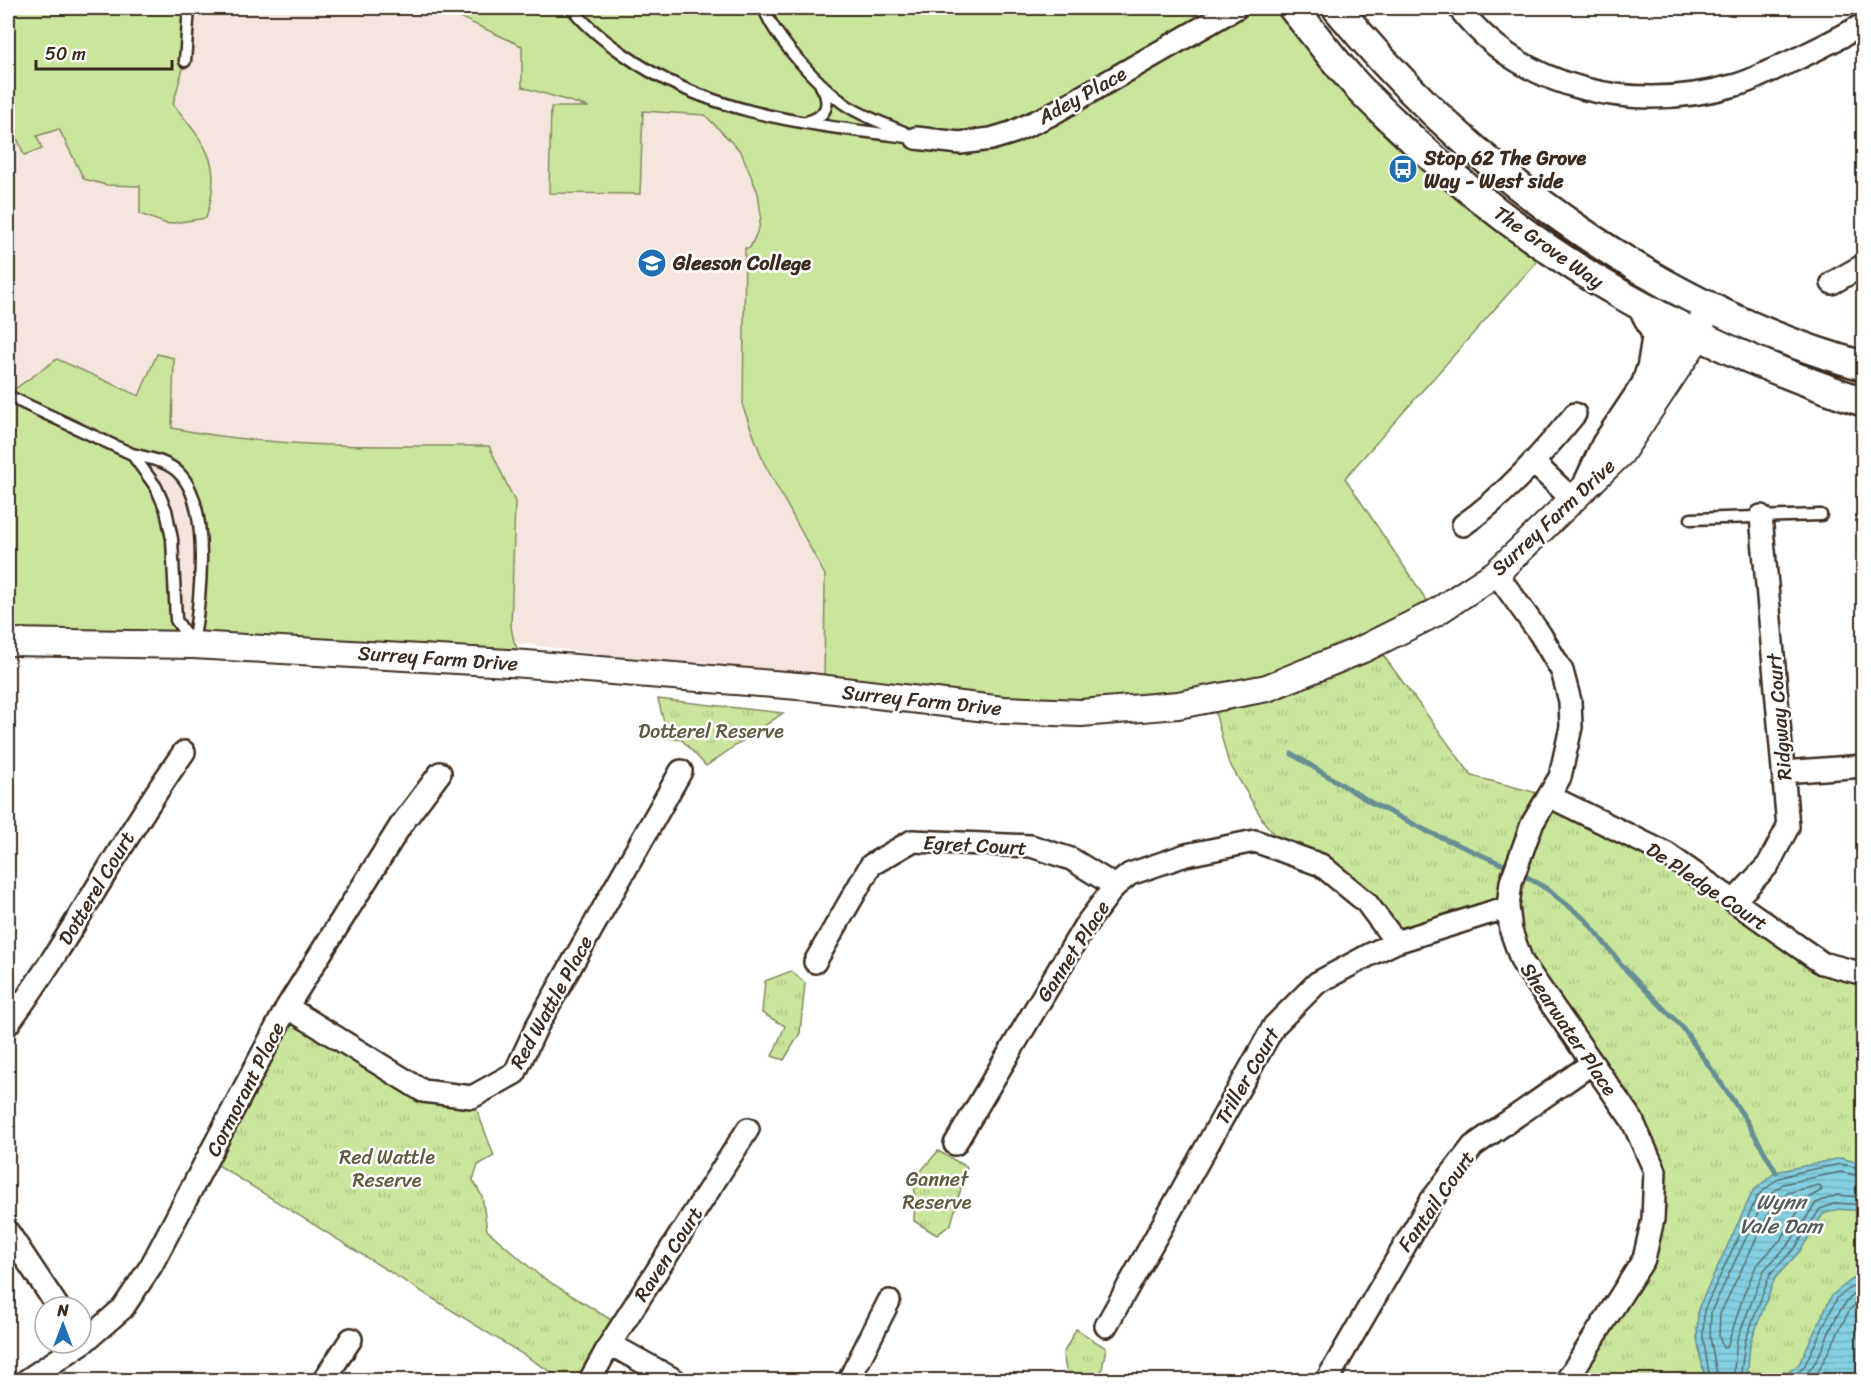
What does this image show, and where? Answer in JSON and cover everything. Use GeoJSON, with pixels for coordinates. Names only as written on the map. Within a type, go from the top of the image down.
{"type":"FeatureCollection","features":[{"type":"Feature","properties":{"kind":"main road","name":"The Grove Way"},"geometry":{"type":"LineString","coordinates":[[1293,8],[1350,79],[1450,173],[1523,232],[1570,265],[1689,333],[1815,386],[1863,402]]}},
{"type":"Feature","properties":{"kind":"main road","name":"The Grove Way"},"geometry":{"type":"LineString","coordinates":[[1337,8],[1408,88],[1482,158],[1602,246],[1707,304],[1786,339],[1863,366]]}},
{"type":"Feature","properties":{"kind":"main road"},"geometry":{"type":"LineString","coordinates":[[1689,333],[1707,304]]}},
{"type":"Feature","properties":{"kind":"main road"},"geometry":{"type":"LineString","coordinates":[[1580,491],[1606,445],[1646,385],[1657,341],[1644,309]]}},
{"type":"Feature","properties":{"kind":"street","name":"Adey Place"},"geometry":{"type":"LineString","coordinates":[[916,138],[960,143],[991,139],[1011,133],[1050,115],[1236,8]]}},
{"type":"Feature","properties":{"kind":"street"},"geometry":{"type":"LineString","coordinates":[[1460,8],[1498,49],[1536,72],[1584,90],[1634,99],[1682,96],[1737,85],[1823,48],[1863,24]]}},
{"type":"Feature","properties":{"kind":"street"},"geometry":{"type":"LineString","coordinates":[[1832,283],[1863,265]]}},
{"type":"Feature","properties":{"kind":"street"},"geometry":{"type":"LineString","coordinates":[[1646,385],[1689,333]]}},
{"type":"Feature","properties":{"kind":"street","name":"Surrey Farm Drive"},"geometry":{"type":"LineString","coordinates":[[8,642],[193,645],[526,664],[810,687],[1003,710],[1081,712],[1178,705],[1267,688],[1363,649],[1435,612],[1496,573],[1610,465],[1635,435],[1689,333]]}},
{"type":"Feature","properties":{"kind":"street"},"geometry":{"type":"LineString","coordinates":[[1463,525],[1482,512],[1534,463],[1575,414]]}},
{"type":"Feature","properties":{"kind":"street"},"geometry":{"type":"LineString","coordinates":[[1534,463],[1580,491]]}},
{"type":"Feature","properties":{"kind":"street","name":"Ridgway Court"},"geometry":{"type":"LineString","coordinates":[[1735,900],[1768,865],[1788,826],[1761,516]]}},
{"type":"Feature","properties":{"kind":"street","name":"Shearwater Place"},"geometry":{"type":"LineString","coordinates":[[1496,573],[1540,634],[1562,671],[1570,701],[1571,727],[1567,755],[1560,777],[1532,824],[1511,882],[1508,908],[1511,932],[1522,963],[1632,1120],[1655,1171],[1653,1219],[1644,1259],[1567,1380]]}},
{"type":"Feature","properties":{"kind":"street","name":"Dotterel Court"},"geometry":{"type":"LineString","coordinates":[[8,1024],[44,975],[147,803],[184,752]]}},
{"type":"Feature","properties":{"kind":"street"},"geometry":{"type":"LineString","coordinates":[[1783,772],[1863,766]]}},
{"type":"Feature","properties":{"kind":"street","name":"Red Wattle Place"},"geometry":{"type":"LineString","coordinates":[[287,1007],[423,1090],[472,1097],[515,1074],[537,1026],[681,771]]}},
{"type":"Feature","properties":{"kind":"street","name":"Cormorant Place"},"geometry":{"type":"LineString","coordinates":[[93,1331],[123,1308],[151,1266],[287,1007],[401,825],[440,773]]}},
{"type":"Feature","properties":{"kind":"street","name":"De Pledge Court"},"geometry":{"type":"LineString","coordinates":[[1549,796],[1667,854],[1822,963],[1863,974]]}},
{"type":"Feature","properties":{"kind":"street","name":"Egret Court"},"geometry":{"type":"LineString","coordinates":[[815,962],[871,865],[912,842],[1030,846],[1071,859],[1114,886]]}},
{"type":"Feature","properties":{"kind":"street","name":"Gannet Place"},"geometry":{"type":"LineString","coordinates":[[955,1144],[1084,927],[1114,886],[1130,874],[1186,855],[1254,842],[1321,865],[1366,902],[1396,942]]}},
{"type":"Feature","properties":{"kind":"street","name":"Triller Court"},"geometry":{"type":"LineString","coordinates":[[1106,1326],[1274,1026],[1317,983],[1396,942],[1508,908]]}},
{"type":"Feature","properties":{"kind":"street","name":"Fantail Court"},"geometry":{"type":"LineString","coordinates":[[1326,1380],[1430,1202],[1473,1146],[1591,1064]]}},
{"type":"Feature","properties":{"kind":"street","name":"Raven Court"},"geometry":{"type":"LineString","coordinates":[[590,1380],[610,1344],[748,1129]]}},
{"type":"Feature","properties":{"kind":"street"},"geometry":{"type":"LineString","coordinates":[[8,1232],[50,1295]]}},
{"type":"Feature","properties":{"kind":"street"},"geometry":{"type":"LineString","coordinates":[[849,1380],[889,1301]]}},
{"type":"Feature","properties":{"kind":"street"},"geometry":{"type":"LineString","coordinates":[[324,1380],[351,1339]]}},
{"type":"Feature","properties":{"kind":"street"},"geometry":{"type":"LineString","coordinates":[[610,1344],[675,1380]]}},
{"type":"Feature","properties":{"kind":"street","name":"Cormorant Place"},"geometry":{"type":"LineString","coordinates":[[27,1380],[61,1355]]}},
{"type":"Feature","properties":{"kind":"lane"},"geometry":{"type":"LineString","coordinates":[[185,61],[189,8]]}},
{"type":"Feature","properties":{"kind":"lane"},"geometry":{"type":"LineString","coordinates":[[572,8],[606,41],[645,70],[686,92],[744,110],[803,123],[916,138]]}},
{"type":"Feature","properties":{"kind":"lane"},"geometry":{"type":"LineString","coordinates":[[764,8],[768,18],[827,95],[824,114],[803,123]]}},
{"type":"Feature","properties":{"kind":"lane"},"geometry":{"type":"LineString","coordinates":[[816,78],[845,104],[916,138]]}},
{"type":"Feature","properties":{"kind":"lane"},"geometry":{"type":"LineString","coordinates":[[8,396],[132,454],[163,463],[178,471],[191,488],[198,524],[200,601],[193,645]]}},
{"type":"Feature","properties":{"kind":"lane"},"geometry":{"type":"LineString","coordinates":[[132,454],[156,487],[166,510],[172,539],[176,620],[193,645]]}},
{"type":"Feature","properties":{"kind":"lane"},"geometry":{"type":"LineString","coordinates":[[1691,519],[1821,515]]}},
{"type":"Feature","properties":{"kind":"shaded area"},"geometry":{"type":"Polygon","coordinates":[[[8,8],[1294,8],[1322,43],[1548,249],[1345,478],[1435,613],[810,687],[527,644],[8,640],[8,8]]]}},
{"type":"Feature","properties":{"kind":"green space"},"geometry":{"type":"Polygon","coordinates":[[[8,8],[189,8],[185,61],[173,104],[195,132],[209,156],[213,182],[206,218],[167,224],[140,214],[140,186],[106,185],[84,179],[59,129],[37,136],[42,149],[24,155],[18,140],[8,139],[8,8]]]}},
{"type":"Feature","properties":{"kind":"green space"},"geometry":{"type":"Polygon","coordinates":[[[475,8],[1294,8],[1322,43],[1548,249],[1345,478],[1435,613],[1267,688],[1081,713],[824,689],[825,575],[764,463],[743,407],[745,248],[750,248],[759,228],[761,215],[758,193],[741,152],[705,115],[643,111],[640,194],[549,193],[551,107],[589,107],[522,87],[522,46],[459,17],[475,8]]]}},
{"type":"Feature","properties":{"kind":"green space"},"geometry":{"type":"Polygon","coordinates":[[[157,354],[174,358],[172,428],[250,440],[290,443],[489,446],[515,502],[511,627],[514,642],[526,664],[8,641],[8,394],[57,359],[139,396],[157,354]],[[133,454],[166,510],[176,620],[192,644],[198,524],[178,471],[133,454]]]}},
{"type":"Feature","properties":{"kind":"green space"},"geometry":{"type":"Polygon","coordinates":[[[1380,651],[1472,776],[1549,796],[1667,854],[1770,928],[1863,974],[1863,1380],[1567,1380],[1644,1259],[1655,1171],[1522,962],[1508,908],[1396,942],[1366,902],[1291,855],[1264,822],[1228,761],[1214,708],[1380,651]]]}},
{"type":"Feature","properties":{"kind":"green space","name":"Dotterel Reserve"},"geometry":{"type":"Polygon","coordinates":[[[658,699],[783,713],[706,766],[682,740],[668,738],[658,699]]]}},
{"type":"Feature","properties":{"kind":"green space"},"geometry":{"type":"Polygon","coordinates":[[[791,971],[805,983],[800,1033],[784,1060],[772,1056],[785,1026],[762,1013],[765,981],[791,971]]]}},
{"type":"Feature","properties":{"kind":"green space","name":"Red Wattle Reserve"},"geometry":{"type":"Polygon","coordinates":[[[287,1007],[423,1090],[472,1097],[494,1156],[478,1165],[473,1180],[482,1196],[487,1230],[540,1276],[621,1326],[590,1380],[564,1380],[208,1159],[287,1007]]]}},
{"type":"Feature","properties":{"kind":"green space","name":"Gannet Reserve"},"geometry":{"type":"Polygon","coordinates":[[[938,1151],[967,1167],[951,1224],[937,1235],[914,1221],[915,1178],[938,1151]]]}},
{"type":"Feature","properties":{"kind":"green space"},"geometry":{"type":"Polygon","coordinates":[[[1076,1329],[1106,1348],[1100,1380],[1068,1380],[1063,1354],[1076,1329]]]}},
{"type":"Feature","properties":{"kind":"water","name":"Wynn Vale Dam"},"geometry":{"type":"Polygon","coordinates":[[[1841,1158],[1863,1164],[1863,1211],[1838,1209],[1823,1214],[1800,1251],[1775,1278],[1750,1344],[1747,1380],[1705,1380],[1697,1338],[1698,1309],[1753,1191],[1776,1172],[1841,1158]]]}},
{"type":"Feature","properties":{"kind":"water","name":"Wynn Vale Dam"},"geometry":{"type":"Polygon","coordinates":[[[1863,1271],[1863,1380],[1779,1380],[1799,1364],[1832,1295],[1863,1271]]]}},
{"type":"Feature","properties":{"kind":"waterway"},"geometry":{"type":"LineString","coordinates":[[1292,754],[1372,803],[1429,832],[1511,868]]}},
{"type":"Feature","properties":{"kind":"waterway"},"geometry":{"type":"LineString","coordinates":[[1519,872],[1547,889],[1586,920],[1625,969],[1683,1028],[1745,1118],[1776,1172]]}},
{"type":"Feature","properties":{"kind":"place","name":"Stop 62 The Grove Way - West side"},"geometry":{"type":"Point","coordinates":[1403,169]}},
{"type":"Feature","properties":{"kind":"place","name":"Gleeson College"},"geometry":{"type":"Point","coordinates":[652,263]}}]}
